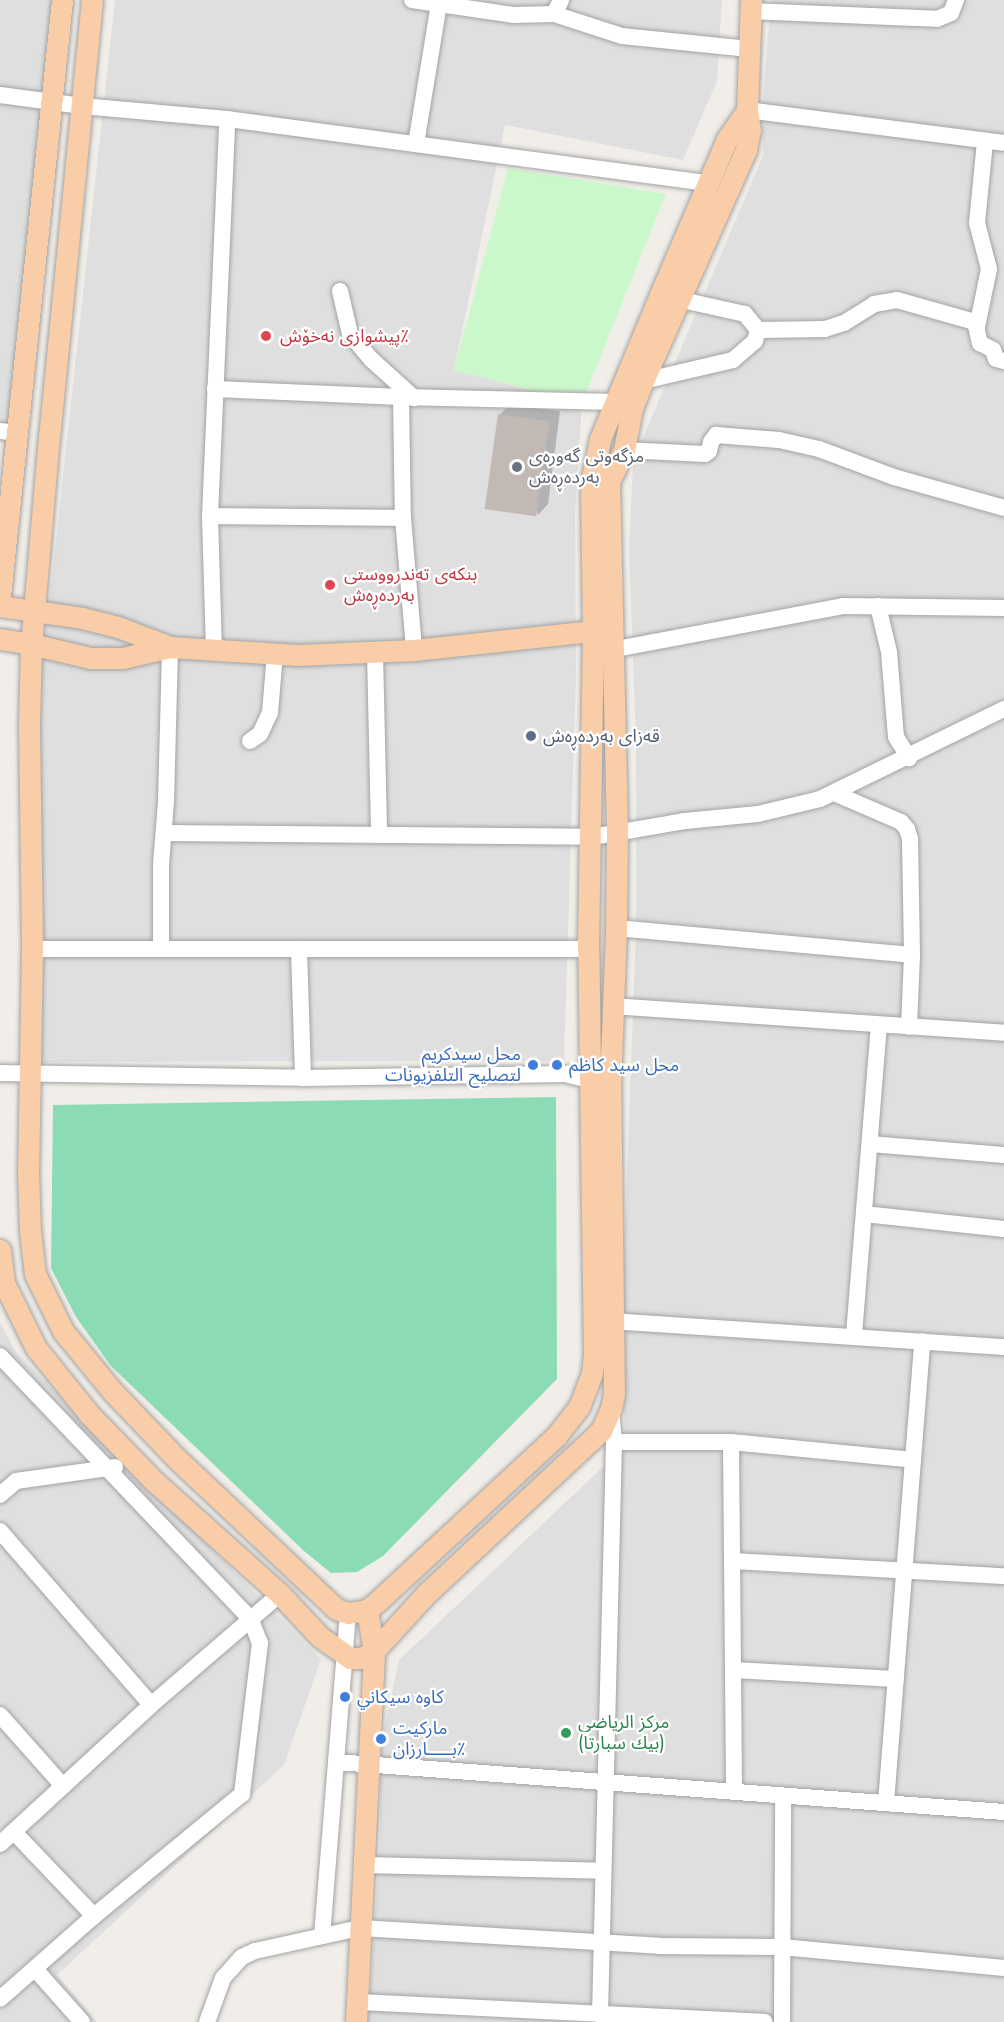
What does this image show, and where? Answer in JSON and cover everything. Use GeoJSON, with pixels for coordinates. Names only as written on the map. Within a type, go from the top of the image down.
{"type":"FeatureCollection","features":[{"type":"Feature","properties":{"kind":"main road"},"geometry":{"type":"LineString","coordinates":[[0,596],[9,432],[62,0]]}},
{"type":"Feature","properties":{"kind":"main road"},"geometry":{"type":"LineString","coordinates":[[92,0],[31,644],[29,726],[32,949],[28,1171],[30,1231],[35,1274],[63,1331],[113,1392],[176,1458],[336,1609],[358,1612],[557,1435],[579,1407],[587,1390],[594,1355],[588,950],[592,837],[591,483],[600,439],[707,183],[727,139],[747,110]]}},
{"type":"Feature","properties":{"kind":"main road"},"geometry":{"type":"LineString","coordinates":[[0,1250],[4,1284],[36,1348],[89,1414],[136,1463],[280,1594],[320,1637],[345,1656],[361,1658],[374,1651],[427,1593],[594,1440],[611,1409],[614,1394],[611,1321],[610,1085],[617,831],[609,482],[624,450],[632,408],[643,381],[746,150],[750,130],[747,110],[751,6]]}},
{"type":"Feature","properties":{"kind":"main road"},"geometry":{"type":"LineString","coordinates":[[0,606],[118,627],[170,647],[214,651],[375,653],[593,631]]}},
{"type":"Feature","properties":{"kind":"main road"},"geometry":{"type":"LineString","coordinates":[[0,639],[90,658],[123,658],[170,647]]}},
{"type":"Feature","properties":{"kind":"main road"},"geometry":{"type":"LineString","coordinates":[[356,2012],[374,1651],[358,1612]]}},
{"type":"Feature","properties":{"kind":"street"},"geometry":{"type":"LineString","coordinates":[[412,0],[513,15],[557,7],[622,36],[749,50]]}},
{"type":"Feature","properties":{"kind":"street"},"geometry":{"type":"LineString","coordinates":[[751,6],[937,20],[951,13],[956,0]]}},
{"type":"Feature","properties":{"kind":"street"},"geometry":{"type":"LineString","coordinates":[[416,144],[439,4]]}},
{"type":"Feature","properties":{"kind":"street"},"geometry":{"type":"LineString","coordinates":[[0,95],[82,106],[227,119],[707,183]]}},
{"type":"Feature","properties":{"kind":"street"},"geometry":{"type":"LineString","coordinates":[[747,110],[1004,143]]}},
{"type":"Feature","properties":{"kind":"street"},"geometry":{"type":"LineString","coordinates":[[214,651],[210,516],[227,119]]}},
{"type":"Feature","properties":{"kind":"street"},"geometry":{"type":"LineString","coordinates":[[985,141],[977,223],[989,269],[977,327],[980,343],[993,350],[996,359],[1004,361]]}},
{"type":"Feature","properties":{"kind":"street"},"geometry":{"type":"LineString","coordinates":[[340,291],[350,334],[408,397],[403,518],[414,650]]}},
{"type":"Feature","properties":{"kind":"street"},"geometry":{"type":"LineString","coordinates":[[678,299],[738,311],[751,319],[758,330]]}},
{"type":"Feature","properties":{"kind":"street"},"geometry":{"type":"LineString","coordinates":[[758,330],[825,329],[844,323],[874,304],[897,300],[972,321],[977,327]]}},
{"type":"Feature","properties":{"kind":"street"},"geometry":{"type":"LineString","coordinates":[[643,381],[733,360],[748,349],[758,330]]}},
{"type":"Feature","properties":{"kind":"street"},"geometry":{"type":"LineString","coordinates":[[215,389],[616,402]]}},
{"type":"Feature","properties":{"kind":"street"},"geometry":{"type":"LineString","coordinates":[[624,450],[705,454],[709,451],[711,441],[716,435],[779,440],[819,449],[894,477],[1004,508]]}},
{"type":"Feature","properties":{"kind":"street"},"geometry":{"type":"LineString","coordinates":[[210,516],[403,518]]}},
{"type":"Feature","properties":{"kind":"street"},"geometry":{"type":"LineString","coordinates":[[612,650],[843,606],[1004,608]]}},
{"type":"Feature","properties":{"kind":"street"},"geometry":{"type":"LineString","coordinates":[[878,606],[889,652],[896,737],[909,758]]}},
{"type":"Feature","properties":{"kind":"street"},"geometry":{"type":"LineString","coordinates":[[161,949],[161,865],[170,647]]}},
{"type":"Feature","properties":{"kind":"street"},"geometry":{"type":"LineString","coordinates":[[250,741],[260,734],[270,713],[275,653]]}},
{"type":"Feature","properties":{"kind":"street"},"geometry":{"type":"LineString","coordinates":[[375,653],[379,835]]}},
{"type":"Feature","properties":{"kind":"street"},"geometry":{"type":"LineString","coordinates":[[164,833],[592,837],[617,831],[758,814],[820,799],[909,758],[1004,709]]}},
{"type":"Feature","properties":{"kind":"street"},"geometry":{"type":"LineString","coordinates":[[834,793],[901,822],[910,839],[912,955],[909,1027]]}},
{"type":"Feature","properties":{"kind":"street"},"geometry":{"type":"LineString","coordinates":[[616,928],[912,955]]}},
{"type":"Feature","properties":{"kind":"street"},"geometry":{"type":"LineString","coordinates":[[32,949],[588,950]]}},
{"type":"Feature","properties":{"kind":"street"},"geometry":{"type":"LineString","coordinates":[[298,949],[303,1078]]}},
{"type":"Feature","properties":{"kind":"street"},"geometry":{"type":"LineString","coordinates":[[612,1006],[1004,1033]]}},
{"type":"Feature","properties":{"kind":"street"},"geometry":{"type":"LineString","coordinates":[[854,1335],[879,1025]]}},
{"type":"Feature","properties":{"kind":"street"},"geometry":{"type":"LineString","coordinates":[[0,1073],[303,1078],[565,1074],[589,1080]]}},
{"type":"Feature","properties":{"kind":"street"},"geometry":{"type":"LineString","coordinates":[[870,1144],[1004,1155]]}},
{"type":"Feature","properties":{"kind":"street"},"geometry":{"type":"LineString","coordinates":[[864,1214],[1004,1229]]}},
{"type":"Feature","properties":{"kind":"street"},"geometry":{"type":"LineString","coordinates":[[611,1321],[854,1335],[1004,1347]]}},
{"type":"Feature","properties":{"kind":"street"},"geometry":{"type":"LineString","coordinates":[[886,1803],[922,1341]]}},
{"type":"Feature","properties":{"kind":"street"},"geometry":{"type":"LineString","coordinates":[[0,1356],[109,1468],[251,1620],[260,1643],[242,1794],[94,1916],[0,1999]]}},
{"type":"Feature","properties":{"kind":"street"},"geometry":{"type":"LineString","coordinates":[[600,2015],[614,1442],[611,1409]]}},
{"type":"Feature","properties":{"kind":"street"},"geometry":{"type":"LineString","coordinates":[[614,1442],[731,1442],[913,1460]]}},
{"type":"Feature","properties":{"kind":"street"},"geometry":{"type":"LineString","coordinates":[[731,1442],[734,1792]]}},
{"type":"Feature","properties":{"kind":"street"},"geometry":{"type":"LineString","coordinates":[[0,1495],[8,1481],[136,1463]]}},
{"type":"Feature","properties":{"kind":"street"},"geometry":{"type":"LineString","coordinates":[[0,1531],[151,1705]]}},
{"type":"Feature","properties":{"kind":"street"},"geometry":{"type":"LineString","coordinates":[[732,1561],[1004,1576]]}},
{"type":"Feature","properties":{"kind":"street"},"geometry":{"type":"LineString","coordinates":[[0,1844],[151,1705],[280,1594]]}},
{"type":"Feature","properties":{"kind":"street"},"geometry":{"type":"LineString","coordinates":[[322,1936],[345,1656],[358,1612]]}},
{"type":"Feature","properties":{"kind":"street"},"geometry":{"type":"LineString","coordinates":[[733,1670],[896,1679]]}},
{"type":"Feature","properties":{"kind":"street"},"geometry":{"type":"LineString","coordinates":[[0,1715],[63,1786]]}},
{"type":"Feature","properties":{"kind":"street"},"geometry":{"type":"LineString","coordinates":[[336,1762],[1004,1812]]}},
{"type":"Feature","properties":{"kind":"street"},"geometry":{"type":"LineString","coordinates":[[782,2022],[783,1796]]}},
{"type":"Feature","properties":{"kind":"street"},"geometry":{"type":"LineString","coordinates":[[14,1832],[94,1916]]}},
{"type":"Feature","properties":{"kind":"street"},"geometry":{"type":"LineString","coordinates":[[363,1864],[603,1871]]}},
{"type":"Feature","properties":{"kind":"street"},"geometry":{"type":"LineString","coordinates":[[207,2022],[223,1978],[242,1957],[255,1951],[360,1928],[659,1946],[782,1947],[1004,1968]]}},
{"type":"Feature","properties":{"kind":"street"},"geometry":{"type":"LineString","coordinates":[[35,1969],[82,2022]]}},
{"type":"Feature","properties":{"kind":"street"},"geometry":{"type":"LineString","coordinates":[[356,2012],[600,2015],[765,2022]]}},
{"type":"Feature","properties":{"kind":"shaded area"},"geometry":{"type":"Polygon","coordinates":[[[0,0],[58,0],[16,427],[0,425],[0,0]]]}},
{"type":"Feature","properties":{"kind":"shaded area"},"geometry":{"type":"Polygon","coordinates":[[[115,0],[722,0],[717,81],[683,160],[505,125],[454,370],[582,403],[575,513],[576,674],[564,1061],[42,1062],[37,714],[115,0]]]}},
{"type":"Feature","properties":{"kind":"shaded area"},"geometry":{"type":"Polygon","coordinates":[[[771,0],[1004,0],[1004,2022],[368,2022],[380,1843],[381,1744],[399,1660],[625,1446],[622,1309],[636,929],[636,744],[629,550],[633,461],[763,156],[763,100],[771,0]]]}},
{"type":"Feature","properties":{"kind":"shaded area"},"geometry":{"type":"Polygon","coordinates":[[[0,1322],[16,1352],[321,1659],[284,1765],[57,1975],[97,2022],[0,2022],[0,1322]]]}},
{"type":"Feature","properties":{"kind":"green space"},"geometry":{"type":"Polygon","coordinates":[[[508,168],[666,194],[582,403],[454,370],[508,168]]]}},
{"type":"Feature","properties":{"kind":"green space"},"geometry":{"type":"Polygon","coordinates":[[[556,1097],[557,1379],[383,1556],[357,1572],[331,1573],[304,1551],[111,1366],[76,1317],[51,1268],[53,1105],[556,1097]]]}},
{"type":"Feature","properties":{"kind":"building"},"geometry":{"type":"Polygon","coordinates":[[[498,414],[549,421],[536,516],[485,509],[498,414]]]}},
{"type":"Feature","properties":{"kind":"place","name":"پیشوازی نەخۆش٪"},"geometry":{"type":"Point","coordinates":[266,336]}},
{"type":"Feature","properties":{"kind":"place","name":"مزگەوتی گەورەی بەردەڕەش"},"geometry":{"type":"Point","coordinates":[517,467]}},
{"type":"Feature","properties":{"kind":"place","name":"بنکەی تەندرووستی بەردەڕەش"},"geometry":{"type":"Point","coordinates":[330,585]}},
{"type":"Feature","properties":{"kind":"place","name":"قەزای بەردەڕەش"},"geometry":{"type":"Point","coordinates":[531,736]}},
{"type":"Feature","properties":{"kind":"place","name":"محل سيدكريم لتصليح التلفزيونات"},"geometry":{"type":"Point","coordinates":[533,1065]}},
{"type":"Feature","properties":{"kind":"place","name":"محل سيد كاظم"},"geometry":{"type":"Point","coordinates":[557,1065]}},
{"type":"Feature","properties":{"kind":"place","name":"كاوه سيكاني"},"geometry":{"type":"Point","coordinates":[345,1697]}},
{"type":"Feature","properties":{"kind":"place","name":"مركز الرياضي (بيك سبارتا)"},"geometry":{"type":"Point","coordinates":[566,1733]}},
{"type":"Feature","properties":{"kind":"place","name":"ماركیت بـــــارزان٪"},"geometry":{"type":"Point","coordinates":[381,1739]}}]}
